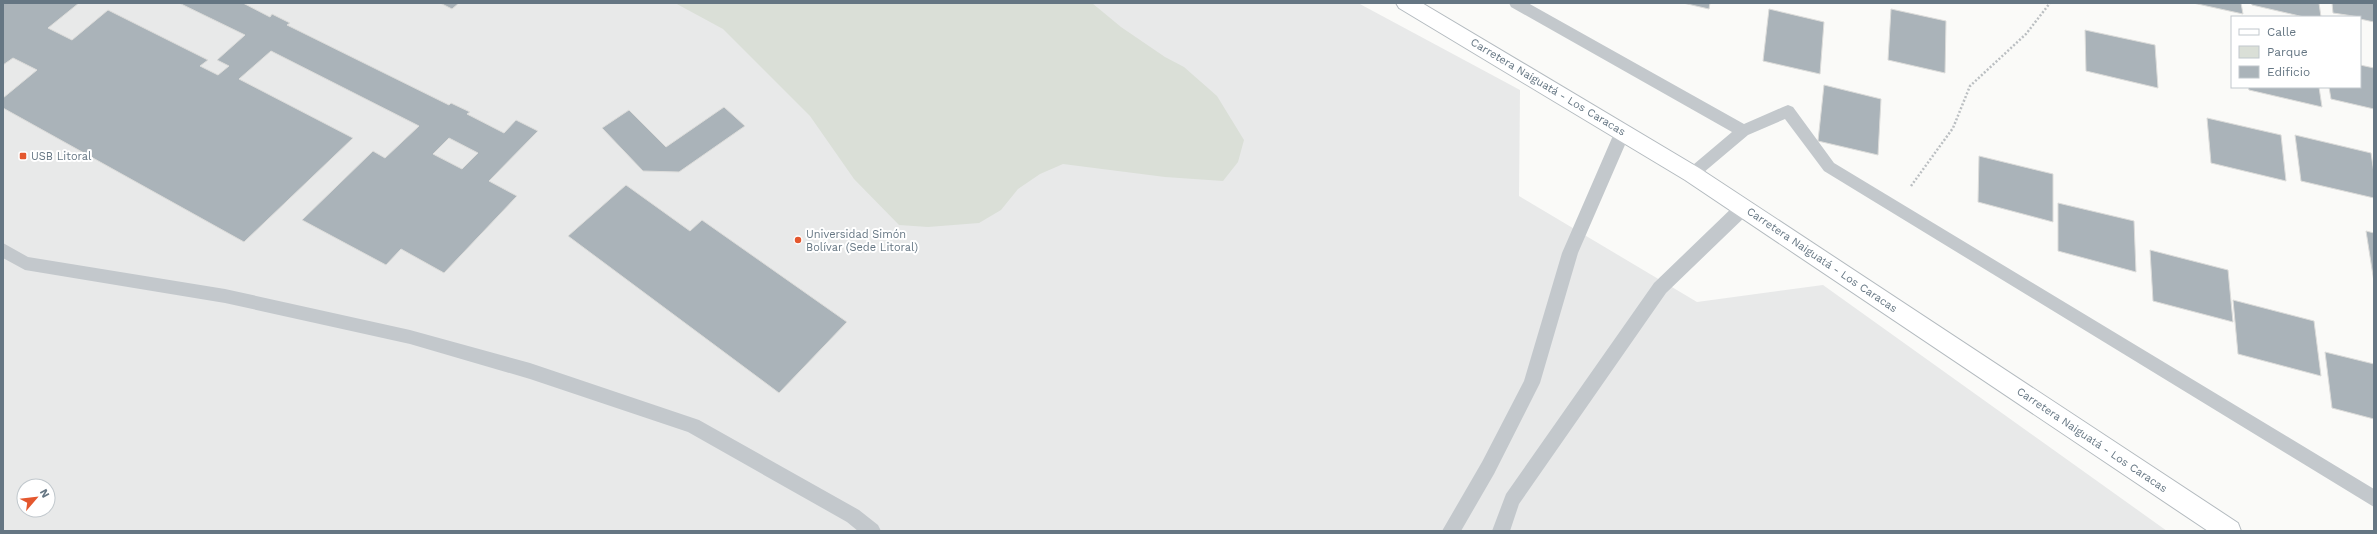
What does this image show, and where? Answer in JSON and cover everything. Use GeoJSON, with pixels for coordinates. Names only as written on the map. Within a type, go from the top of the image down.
{"type":"FeatureCollection","features":[{"type":"Feature","properties":{"kind":"main road","name":"Carretera Naiguatá - Los Caracas"},"geometry":{"type":"LineString","coordinates":[[1406,3],[1623,131],[1692,174],[2229,531]]}},
{"type":"Feature","properties":{"kind":"lane"},"geometry":{"type":"LineString","coordinates":[[1516,3],[1743,130]]}},
{"type":"Feature","properties":{"kind":"lane"},"geometry":{"type":"LineString","coordinates":[[1692,174],[1743,130],[1788,110],[1829,167],[2374,499]]}},
{"type":"Feature","properties":{"kind":"lane"},"geometry":{"type":"LineString","coordinates":[[1451,531],[1488,468],[1532,383],[1570,253],[1623,131]]}},
{"type":"Feature","properties":{"kind":"lane"},"geometry":{"type":"LineString","coordinates":[[1501,531],[1512,500],[1660,288],[1743,208]]}},
{"type":"Feature","properties":{"kind":"lane"},"geometry":{"type":"LineString","coordinates":[[3,250],[25,263],[225,296],[410,337],[530,371],[693,426],[853,516],[872,531]]}},
{"type":"Feature","properties":{"kind":"path"},"geometry":{"type":"LineString","coordinates":[[1895,208],[1953,128],[1970,86],[2026,34],[2050,3]]}},
{"type":"Feature","properties":{"kind":"shaded area","name":"Universidad Simón Bolívar (Sede Litoral)"},"geometry":{"type":"Polygon","coordinates":[[[3,3],[1358,3],[1520,90],[1519,196],[1697,302],[1823,285],[2167,531],[3,531],[3,3]]]}},
{"type":"Feature","properties":{"kind":"green space"},"geometry":{"type":"Polygon","coordinates":[[[675,3],[1092,3],[1121,27],[1165,57],[1184,67],[1217,96],[1244,140],[1238,162],[1223,181],[1165,177],[1063,164],[1040,174],[1018,189],[1001,210],[979,223],[928,227],[899,225],[854,179],[810,116],[723,29],[675,3]]]}},
{"type":"Feature","properties":{"kind":"building"},"geometry":{"type":"Polygon","coordinates":[[[3,3],[79,3],[48,28],[72,40],[108,10],[208,60],[200,66],[218,75],[229,66],[217,60],[245,35],[179,3],[243,3],[270,17],[272,14],[290,23],[287,25],[449,105],[451,103],[470,112],[467,114],[504,133],[516,120],[538,131],[489,181],[517,196],[444,273],[401,249],[386,265],[302,220],[373,151],[385,158],[419,126],[271,51],[239,79],[353,138],[244,242],[3,108],[3,98],[37,70],[13,58],[3,65],[3,3]],[[449,138],[433,154],[462,169],[478,153],[449,138]]]}},
{"type":"Feature","properties":{"kind":"building"},"geometry":{"type":"Polygon","coordinates":[[[440,3],[459,3],[452,9],[440,3]]]}},
{"type":"Feature","properties":{"kind":"building"},"geometry":{"type":"Polygon","coordinates":[[[1683,3],[1710,3],[1709,9],[1683,3]]]}},
{"type":"Feature","properties":{"kind":"building"},"geometry":{"type":"Polygon","coordinates":[[[2193,3],[2241,3],[2243,14],[2193,3]]]}},
{"type":"Feature","properties":{"kind":"building"},"geometry":{"type":"Polygon","coordinates":[[[2251,3],[2319,3],[2321,16],[2300,16],[2252,5],[2251,3]]]}},
{"type":"Feature","properties":{"kind":"building"},"geometry":{"type":"Polygon","coordinates":[[[2332,3],[2374,3],[2374,22],[2361,19],[2361,16],[2333,13],[2332,3]]]}},
{"type":"Feature","properties":{"kind":"building"},"geometry":{"type":"Polygon","coordinates":[[[1769,9],[1824,22],[1820,74],[1763,61],[1769,9]]]}},
{"type":"Feature","properties":{"kind":"building"},"geometry":{"type":"Polygon","coordinates":[[[1891,9],[1946,21],[1945,73],[1888,60],[1891,9]]]}},
{"type":"Feature","properties":{"kind":"building"},"geometry":{"type":"Polygon","coordinates":[[[2085,30],[2155,45],[2158,88],[2086,71],[2085,30]]]}},
{"type":"Feature","properties":{"kind":"building"},"geometry":{"type":"Polygon","coordinates":[[[2361,65],[2374,68],[2374,109],[2331,99],[2329,88],[2361,88],[2361,65]]]}},
{"type":"Feature","properties":{"kind":"building"},"geometry":{"type":"Polygon","coordinates":[[[1824,85],[1881,99],[1878,155],[1818,141],[1824,85]]]}},
{"type":"Feature","properties":{"kind":"building"},"geometry":{"type":"Polygon","coordinates":[[[2248,88],[2319,88],[2322,107],[2249,90],[2248,88]]]}},
{"type":"Feature","properties":{"kind":"building"},"geometry":{"type":"Polygon","coordinates":[[[724,107],[745,126],[679,172],[643,171],[602,128],[629,110],[666,147],[724,107]]]}},
{"type":"Feature","properties":{"kind":"building"},"geometry":{"type":"Polygon","coordinates":[[[2207,118],[2281,135],[2286,181],[2211,163],[2207,118]]]}},
{"type":"Feature","properties":{"kind":"building"},"geometry":{"type":"Polygon","coordinates":[[[2295,135],[2371,153],[2374,173],[2374,198],[2301,181],[2295,135]]]}},
{"type":"Feature","properties":{"kind":"building"},"geometry":{"type":"Polygon","coordinates":[[[1979,156],[2053,174],[2053,222],[1978,202],[1979,156]]]}},
{"type":"Feature","properties":{"kind":"building"},"geometry":{"type":"Polygon","coordinates":[[[626,185],[690,231],[702,220],[847,322],[779,393],[568,236],[626,185]]]}},
{"type":"Feature","properties":{"kind":"building"},"geometry":{"type":"Polygon","coordinates":[[[2058,203],[2134,221],[2136,272],[2058,251],[2058,203]]]}},
{"type":"Feature","properties":{"kind":"building"},"geometry":{"type":"Polygon","coordinates":[[[2366,231],[2374,233],[2374,282],[2366,231]]]}},
{"type":"Feature","properties":{"kind":"building"},"geometry":{"type":"Polygon","coordinates":[[[2150,250],[2228,270],[2233,322],[2153,301],[2150,250]]]}},
{"type":"Feature","properties":{"kind":"building"},"geometry":{"type":"Polygon","coordinates":[[[2233,300],[2314,321],[2321,376],[2238,354],[2233,300]]]}},
{"type":"Feature","properties":{"kind":"building"},"geometry":{"type":"Polygon","coordinates":[[[2325,352],[2374,364],[2374,419],[2332,408],[2325,352]]]}},
{"type":"Feature","properties":{"kind":"place","name":"USB Litoral"},"geometry":{"type":"Point","coordinates":[23,156]}},
{"type":"Feature","properties":{"kind":"place","name":"Universidad Simón Bolívar (Sede Litoral)"},"geometry":{"type":"Point","coordinates":[798,240]}}]}
